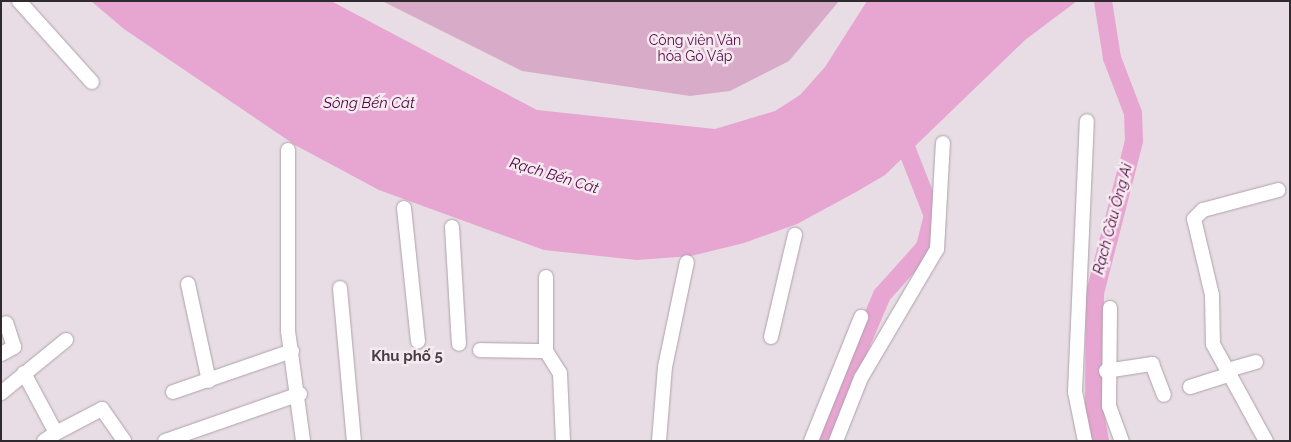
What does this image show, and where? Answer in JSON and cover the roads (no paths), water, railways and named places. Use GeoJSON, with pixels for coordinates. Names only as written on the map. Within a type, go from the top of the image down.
{"type":"FeatureCollection","features":[{"type":"Feature","properties":{"kind":"street"},"geometry":{"type":"LineString","coordinates":[[19,1],[92,82]]}},
{"type":"Feature","properties":{"kind":"street"},"geometry":{"type":"LineString","coordinates":[[1085,441],[1075,392],[1088,121]]}},
{"type":"Feature","properties":{"kind":"street"},"geometry":{"type":"LineString","coordinates":[[836,441],[840,420],[860,378],[937,249],[943,143]]}},
{"type":"Feature","properties":{"kind":"street"},"geometry":{"type":"LineString","coordinates":[[288,150],[292,350],[300,394],[303,441]]}},
{"type":"Feature","properties":{"kind":"street"},"geometry":{"type":"LineString","coordinates":[[1266,441],[1213,344],[1212,296],[1196,215],[1278,190]]}},
{"type":"Feature","properties":{"kind":"street"},"geometry":{"type":"LineString","coordinates":[[404,208],[418,341]]}},
{"type":"Feature","properties":{"kind":"street"},"geometry":{"type":"LineString","coordinates":[[452,228],[459,344]]}},
{"type":"Feature","properties":{"kind":"street"},"geometry":{"type":"LineString","coordinates":[[771,337],[795,234]]}},
{"type":"Feature","properties":{"kind":"street"},"geometry":{"type":"LineString","coordinates":[[659,441],[665,367],[687,262]]}},
{"type":"Feature","properties":{"kind":"street"},"geometry":{"type":"LineString","coordinates":[[546,277],[546,351],[560,373],[563,441]]}},
{"type":"Feature","properties":{"kind":"street"},"geometry":{"type":"LineString","coordinates":[[188,284],[208,381]]}},
{"type":"Feature","properties":{"kind":"street"},"geometry":{"type":"LineString","coordinates":[[340,288],[354,441]]}},
{"type":"Feature","properties":{"kind":"street"},"geometry":{"type":"LineString","coordinates":[[1110,308],[1106,371],[1109,406],[1122,441]]}},
{"type":"Feature","properties":{"kind":"street"},"geometry":{"type":"LineString","coordinates":[[810,441],[823,414],[861,318]]}},
{"type":"Feature","properties":{"kind":"street"},"geometry":{"type":"LineString","coordinates":[[1,354],[14,347],[6,322]]}},
{"type":"Feature","properties":{"kind":"street"},"geometry":{"type":"LineString","coordinates":[[1,393],[66,340]]}},
{"type":"Feature","properties":{"kind":"street"},"geometry":{"type":"LineString","coordinates":[[173,392],[292,350]]}},
{"type":"Feature","properties":{"kind":"street"},"geometry":{"type":"LineString","coordinates":[[480,350],[546,351]]}},
{"type":"Feature","properties":{"kind":"street"},"geometry":{"type":"LineString","coordinates":[[1190,386],[1256,362]]}},
{"type":"Feature","properties":{"kind":"street"},"geometry":{"type":"LineString","coordinates":[[1106,371],[1152,364],[1164,394]]}},
{"type":"Feature","properties":{"kind":"street"},"geometry":{"type":"LineString","coordinates":[[24,373],[56,433]]}},
{"type":"Feature","properties":{"kind":"street"},"geometry":{"type":"LineString","coordinates":[[165,441],[300,394]]}},
{"type":"Feature","properties":{"kind":"street"},"geometry":{"type":"LineString","coordinates":[[44,441],[102,409],[124,441]]}},
{"type":"Feature","properties":{"kind":"street"},"geometry":{"type":"LineString","coordinates":[[823,414],[840,420]]}},
{"type":"Feature","properties":{"kind":"water","name":"Sông Bến Cát"},"geometry":{"type":"Polygon","coordinates":[[[91,1],[331,1],[537,110],[715,129],[775,111],[800,95],[825,67],[867,1],[1077,1],[1025,40],[885,175],[797,224],[744,243],[691,256],[637,260],[544,250],[379,190],[295,145],[124,29],[91,1]]]}},
{"type":"Feature","properties":{"kind":"waterway","name":"Rạch Cầu Ông Ai"},"geometry":{"type":"LineString","coordinates":[[1100,441],[1094,406],[1095,293],[1134,141],[1133,113],[1112,58],[1103,1]]}},
{"type":"Feature","properties":{"kind":"waterway"},"geometry":{"type":"LineString","coordinates":[[820,441],[882,295],[925,247],[933,216],[900,132]]}},
{"type":"Feature","properties":{"kind":"district","name":"Khu phố 5"},"geometry":{"type":"Point","coordinates":[407,357]}},
{"type":"Feature","properties":{"kind":"park label","name":"Công viên Văn hóa Gò Vấp"},"geometry":{"type":"Point","coordinates":[695,48]}},
{"type":"Feature","properties":{"kind":"water label","name":"Rạch Bến Cát"},"geometry":{"type":"Point","coordinates":[554,176]}}]}
